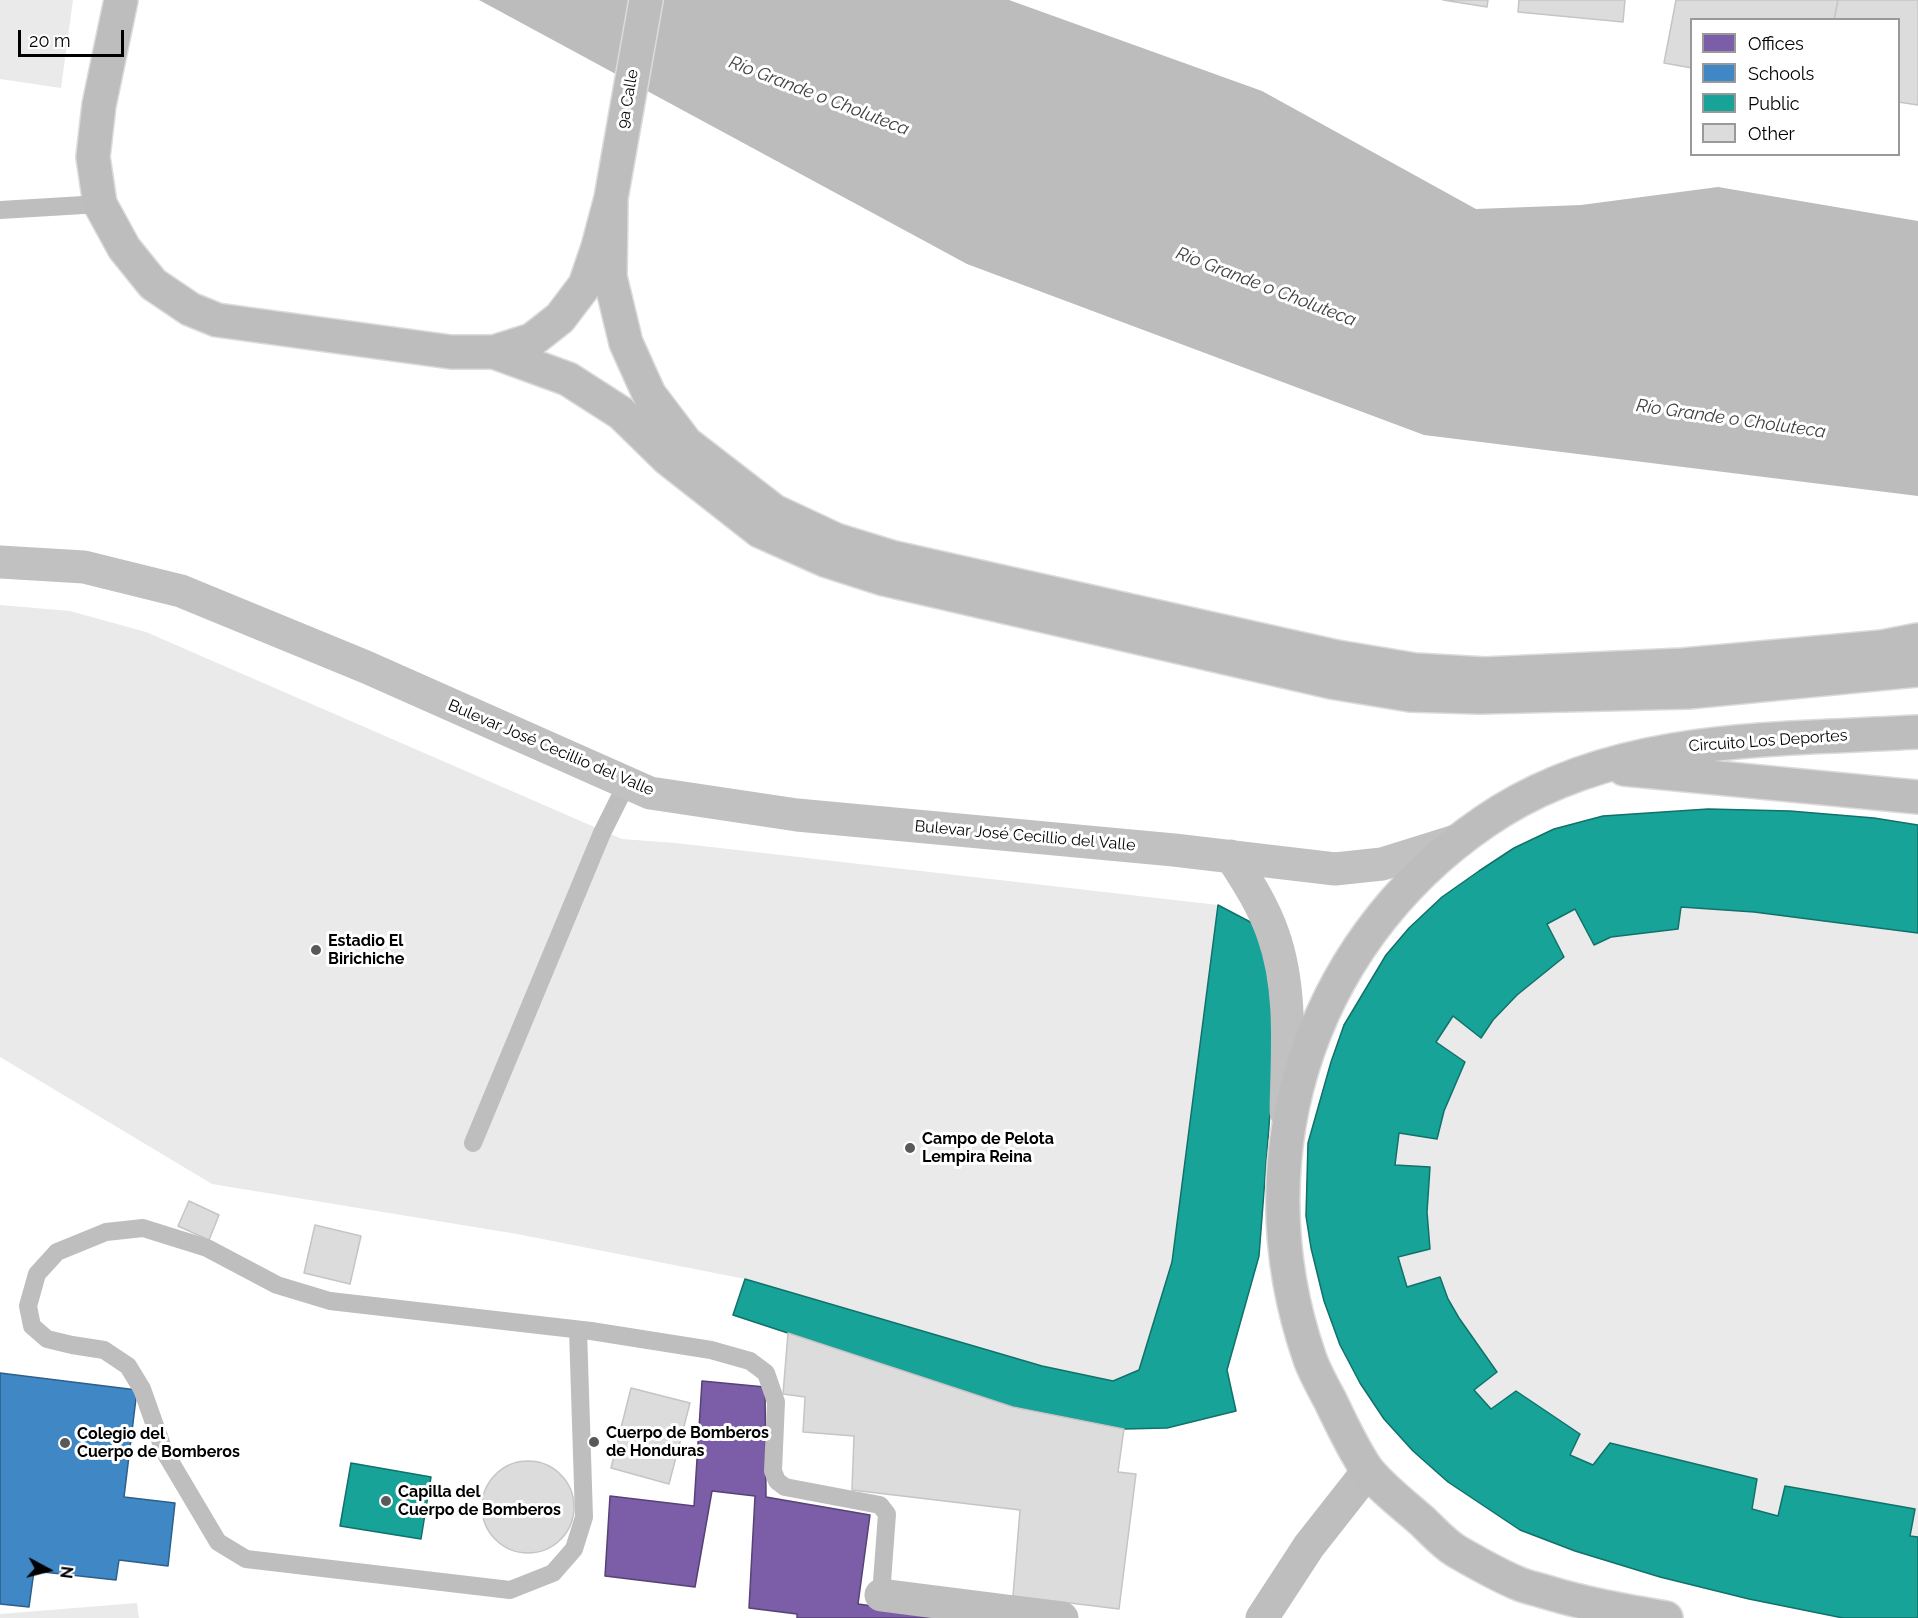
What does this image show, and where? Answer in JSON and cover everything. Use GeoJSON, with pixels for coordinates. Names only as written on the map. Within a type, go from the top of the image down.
{"type":"FeatureCollection","features":[{"type":"Feature","properties":{"kind":"main road"},"geometry":{"type":"LineString","coordinates":[[121,0],[99,105],[93,157],[100,204],[124,248],[153,284],[190,309],[217,320],[451,352],[494,352],[532,340],[560,318],[585,285],[611,198]]}},
{"type":"Feature","properties":{"kind":"main road","name":"9a Calle"},"geometry":{"type":"LineString","coordinates":[[611,198],[646,0]]}},
{"type":"Feature","properties":{"kind":"main road"},"geometry":{"type":"LineString","coordinates":[[611,198],[610,277],[626,343],[649,394],[686,443],[774,511],[836,540],[891,557],[1337,657],[1415,670],[1485,674],[1683,665],[1882,647],[1918,640]]}},
{"type":"Feature","properties":{"kind":"main road"},"geometry":{"type":"LineString","coordinates":[[494,352],[568,379],[621,413],[667,458],[760,531],[825,561],[884,579],[1331,682],[1410,694],[1492,697],[1688,692],[1918,670]]}},
{"type":"Feature","properties":{"kind":"main road","name":"Bulevar José Cecillio del Valle"},"geometry":{"type":"LineString","coordinates":[[0,562],[84,567],[181,591],[366,667],[650,794],[797,815],[1232,856],[1335,869],[1382,864],[1459,840]]}},
{"type":"Feature","properties":{"kind":"main road","name":"Circuito Los Deportes"},"geometry":{"type":"LineString","coordinates":[[1666,1618],[1583,1611],[1519,1584],[1453,1549],[1368,1471],[1344,1430],[1310,1361],[1289,1287],[1282,1211],[1286,1135],[1294,1092],[1323,1010],[1344,971],[1368,934],[1425,868],[1459,840],[1503,810],[1550,785],[1601,767],[1673,749],[1721,742],[1918,732]]}},
{"type":"Feature","properties":{"kind":"main road"},"geometry":{"type":"LineString","coordinates":[[1601,767],[1918,797]]}},
{"type":"Feature","properties":{"kind":"main road"},"geometry":{"type":"LineString","coordinates":[[1232,856],[1257,897],[1273,934],[1284,978],[1287,1029],[1286,1135]]}},
{"type":"Feature","properties":{"kind":"street"},"geometry":{"type":"LineString","coordinates":[[1262,1618],[1309,1546],[1368,1471]]}},
{"type":"Feature","properties":{"kind":"street"},"geometry":{"type":"LineString","coordinates":[[881,1595],[1062,1618]]}},
{"type":"Feature","properties":{"kind":"lane"},"geometry":{"type":"LineString","coordinates":[[0,210],[100,204]]}},
{"type":"Feature","properties":{"kind":"lane"},"geometry":{"type":"LineString","coordinates":[[473,1143],[602,833],[627,783]]}},
{"type":"Feature","properties":{"kind":"lane"},"geometry":{"type":"LineString","coordinates":[[578,1330],[584,1517],[574,1549],[553,1573],[510,1590],[246,1559],[218,1542],[164,1451],[142,1389],[128,1366],[104,1350],[72,1346],[47,1339],[32,1326],[28,1306],[37,1274],[57,1252],[106,1232],[143,1228],[207,1248],[277,1286],[330,1301],[578,1330],[711,1350],[750,1361],[766,1373],[776,1402],[773,1471],[777,1481],[785,1487],[880,1505],[887,1514],[881,1595]]}},
{"type":"Feature","properties":{"kind":"shaded area"},"geometry":{"type":"Polygon","coordinates":[[[0,0],[73,0],[61,88],[0,79],[0,0]]]}},
{"type":"Feature","properties":{"kind":"shaded area"},"geometry":{"type":"Polygon","coordinates":[[[0,605],[70,611],[146,632],[622,839],[676,843],[1218,905],[1256,925],[1274,1061],[1259,1256],[1227,1370],[1236,1411],[1167,1428],[1124,1429],[733,1315],[745,1279],[517,1234],[212,1184],[0,1057],[0,605]]]}},
{"type":"Feature","properties":{"kind":"shaded area"},"geometry":{"type":"Polygon","coordinates":[[[1708,809],[1813,814],[1918,825],[1918,1618],[1843,1618],[1749,1599],[1520,1530],[1448,1482],[1413,1451],[1384,1419],[1360,1383],[1340,1345],[1324,1301],[1306,1216],[1308,1143],[1344,1025],[1386,955],[1409,928],[1442,897],[1514,848],[1554,829],[1603,816],[1708,809]]]}},
{"type":"Feature","properties":{"kind":"shaded area"},"geometry":{"type":"Polygon","coordinates":[[[137,1603],[139,1618],[0,1618],[0,1614],[137,1603]]]}},
{"type":"Feature","properties":{"kind":"water","name":"Río Grande o Choluteca"},"geometry":{"type":"Polygon","coordinates":[[[479,0],[1009,0],[1262,91],[1476,209],[1581,205],[1718,187],[1918,221],[1918,496],[1424,435],[967,264],[479,0]]]}},
{"type":"Feature","properties":{"kind":"building: Offices"},"geometry":{"type":"Polygon","coordinates":[[[702,1381],[765,1387],[766,1497],[870,1515],[858,1604],[958,1618],[797,1618],[797,1614],[749,1608],[755,1496],[712,1491],[695,1587],[605,1576],[610,1496],[694,1506],[702,1381]]]}},
{"type":"Feature","properties":{"kind":"building: Schools","name":"Colegio del Cuerpo de Bomberos"},"geometry":{"type":"Polygon","coordinates":[[[0,1373],[137,1390],[124,1497],[175,1503],[168,1566],[119,1560],[116,1580],[34,1571],[29,1607],[0,1604],[0,1373]]]}},
{"type":"Feature","properties":{"kind":"building: Public"},"geometry":{"type":"Polygon","coordinates":[[[1708,809],[1790,811],[1874,818],[1918,825],[1918,933],[1754,912],[1681,907],[1678,929],[1611,937],[1594,945],[1575,909],[1547,924],[1564,957],[1517,995],[1493,1020],[1481,1038],[1453,1016],[1436,1042],[1465,1062],[1444,1111],[1437,1139],[1399,1133],[1395,1165],[1430,1167],[1427,1212],[1430,1249],[1398,1257],[1407,1287],[1440,1277],[1448,1299],[1459,1318],[1497,1372],[1474,1390],[1491,1409],[1516,1391],[1580,1434],[1570,1455],[1593,1465],[1610,1443],[1757,1479],[1752,1509],[1778,1516],[1785,1486],[1915,1509],[1910,1536],[1918,1537],[1918,1618],[1843,1618],[1749,1599],[1660,1577],[1575,1551],[1520,1530],[1448,1482],[1413,1451],[1384,1419],[1360,1383],[1340,1345],[1324,1301],[1306,1216],[1308,1143],[1344,1025],[1386,955],[1409,928],[1442,897],[1514,848],[1554,829],[1603,816],[1708,809]]]}},
{"type":"Feature","properties":{"kind":"building: Public"},"geometry":{"type":"Polygon","coordinates":[[[1218,905],[1256,925],[1272,962],[1274,1061],[1259,1256],[1227,1370],[1236,1411],[1167,1428],[1124,1429],[1013,1407],[733,1315],[745,1279],[1042,1366],[1113,1381],[1139,1370],[1172,1262],[1218,905]]]}},
{"type":"Feature","properties":{"kind":"building: Public","name":"Capilla del Cuerpo de Bomberos"},"geometry":{"type":"Polygon","coordinates":[[[351,1463],[431,1477],[421,1539],[340,1526],[351,1463]]]}},
{"type":"Feature","properties":{"kind":"building: Other"},"geometry":{"type":"Polygon","coordinates":[[[1443,0],[1488,0],[1487,7],[1443,0]]]}},
{"type":"Feature","properties":{"kind":"building: Other"},"geometry":{"type":"Polygon","coordinates":[[[1519,0],[1625,0],[1623,22],[1518,12],[1519,0]]]}},
{"type":"Feature","properties":{"kind":"building: Other"},"geometry":{"type":"Polygon","coordinates":[[[1676,0],[1838,0],[1834,18],[1690,18],[1690,68],[1664,63],[1676,0]]]}},
{"type":"Feature","properties":{"kind":"building: Other"},"geometry":{"type":"Polygon","coordinates":[[[1838,0],[1918,0],[1918,105],[1900,102],[1900,18],[1834,18],[1838,0]]]}},
{"type":"Feature","properties":{"kind":"building: Other"},"geometry":{"type":"Polygon","coordinates":[[[189,1201],[219,1215],[209,1240],[178,1226],[189,1201]]]}},
{"type":"Feature","properties":{"kind":"building: Other"},"geometry":{"type":"Polygon","coordinates":[[[315,1225],[361,1236],[350,1284],[304,1273],[315,1225]]]}},
{"type":"Feature","properties":{"kind":"building: Other"},"geometry":{"type":"Polygon","coordinates":[[[788,1333],[1013,1407],[1124,1429],[1118,1472],[1136,1474],[1119,1609],[1013,1596],[1020,1510],[852,1490],[854,1436],[803,1432],[805,1397],[783,1394],[788,1333]]]}},
{"type":"Feature","properties":{"kind":"building: Other"},"geometry":{"type":"Polygon","coordinates":[[[631,1388],[690,1403],[669,1484],[611,1468],[631,1388]]]}},
{"type":"Feature","properties":{"kind":"building: Other"},"geometry":{"type":"Polygon","coordinates":[[[528,1461],[546,1465],[561,1474],[570,1489],[574,1507],[570,1525],[561,1540],[546,1549],[528,1553],[510,1549],[495,1540],[486,1525],[482,1507],[486,1489],[495,1474],[510,1465],[528,1461]]]}},
{"type":"Feature","properties":{"kind":"place","name":"Estadio El Birichiche"},"geometry":{"type":"Point","coordinates":[316,950]}},
{"type":"Feature","properties":{"kind":"place","name":"Campo de Pelota Lempira Reina"},"geometry":{"type":"Point","coordinates":[910,1148]}},
{"type":"Feature","properties":{"kind":"place","name":"Cuerpo de Bomberos de Honduras"},"geometry":{"type":"Point","coordinates":[594,1442]}},
{"type":"Feature","properties":{"kind":"place","name":"Colegio del Cuerpo de Bomberos"},"geometry":{"type":"Point","coordinates":[65,1443]}},
{"type":"Feature","properties":{"kind":"place","name":"Capilla del Cuerpo de Bomberos"},"geometry":{"type":"Point","coordinates":[386,1501]}}]}
